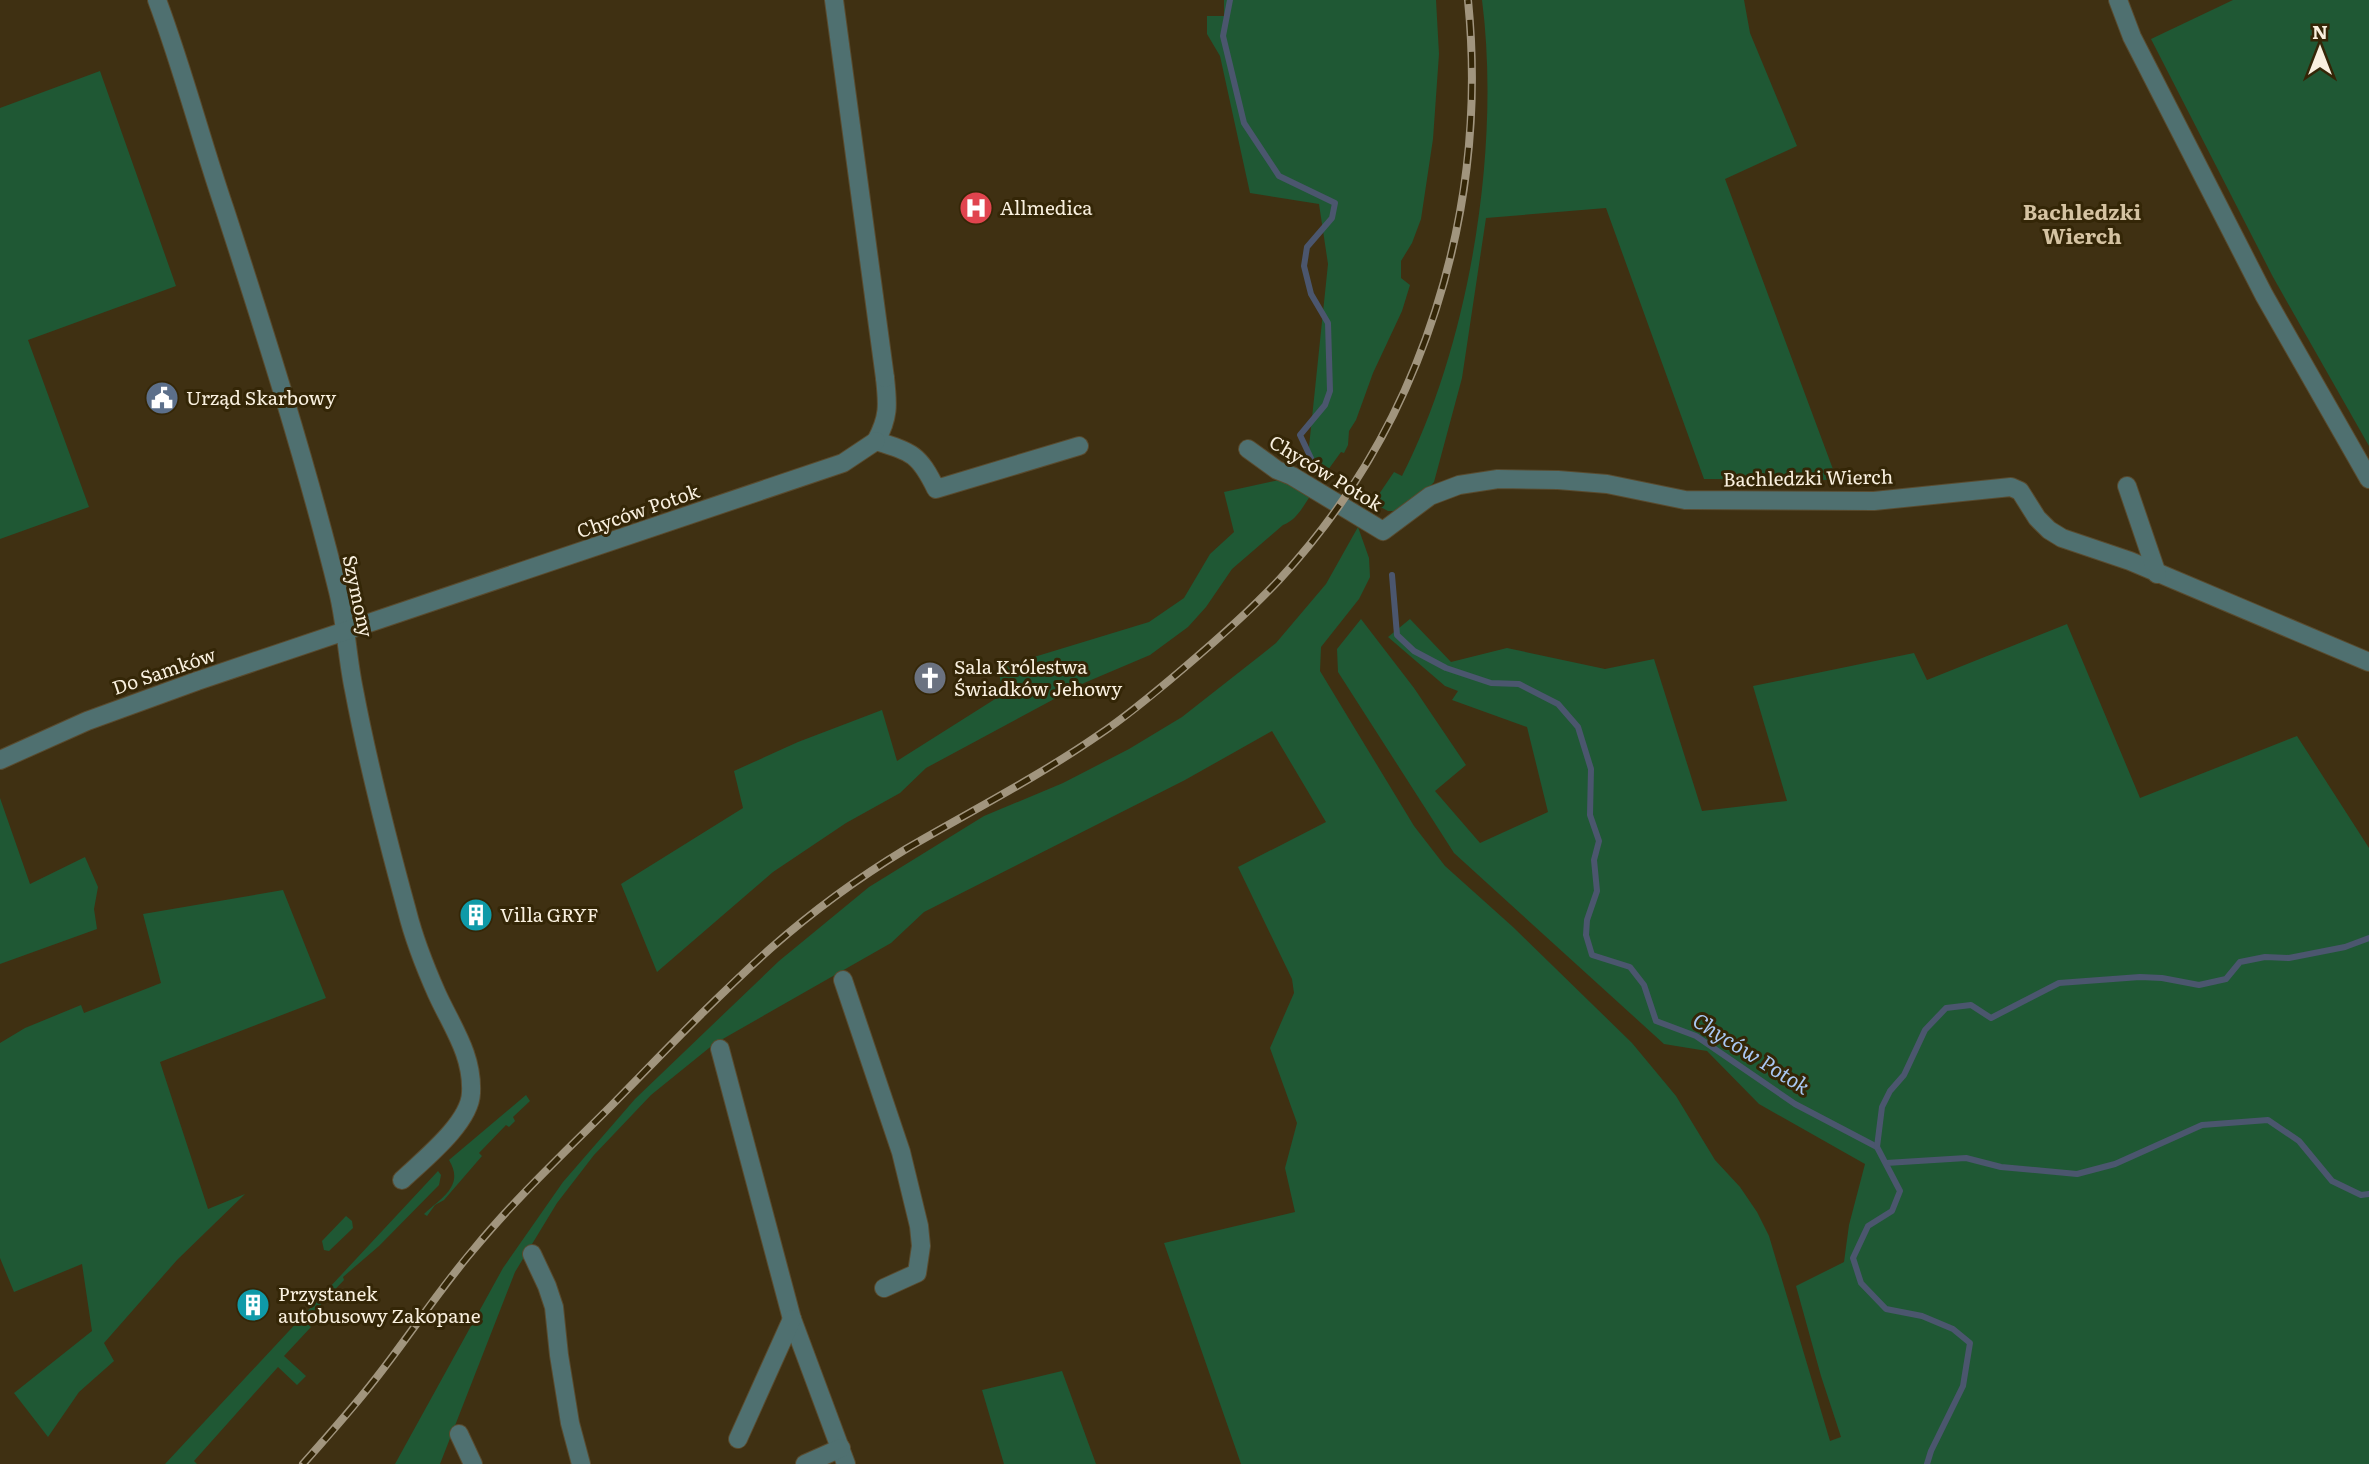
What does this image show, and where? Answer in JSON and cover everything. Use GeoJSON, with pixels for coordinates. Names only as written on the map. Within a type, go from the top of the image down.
{"type":"FeatureCollection","features":[{"type":"Feature","properties":{"kind":"street","name":"Szymony"},"geometry":{"type":"LineString","coordinates":[[158,0],[286,404],[325,541],[346,632],[360,725],[408,914],[427,971],[465,1049],[470,1072],[470,1100],[463,1117],[402,1180]]}},
{"type":"Feature","properties":{"kind":"street"},"geometry":{"type":"LineString","coordinates":[[834,0],[888,404],[886,422],[876,441],[908,450],[925,465],[936,489],[1079,446]]}},
{"type":"Feature","properties":{"kind":"street"},"geometry":{"type":"LineString","coordinates":[[2118,0],[2132,37],[2264,295],[2369,480]]}},
{"type":"Feature","properties":{"kind":"street","name":"Chyców Potok"},"geometry":{"type":"LineString","coordinates":[[346,632],[843,463],[876,441]]}},
{"type":"Feature","properties":{"kind":"street","name":"Chyców Potok"},"geometry":{"type":"LineString","coordinates":[[1248,449],[1277,470],[1292,476],[1383,531]]}},
{"type":"Feature","properties":{"kind":"street","name":"Bachledzki Wierch"},"geometry":{"type":"LineString","coordinates":[[1383,531],[1430,496],[1459,485],[1498,479],[1607,484],[1685,500],[1874,501],[2011,487],[2020,491],[2037,518],[2062,538],[2130,561],[2369,662]]}},
{"type":"Feature","properties":{"kind":"street"},"geometry":{"type":"LineString","coordinates":[[2127,486],[2157,574]]}},
{"type":"Feature","properties":{"kind":"street","name":"Do Samków"},"geometry":{"type":"LineString","coordinates":[[0,760],[87,721],[346,632]]}},
{"type":"Feature","properties":{"kind":"street"},"geometry":{"type":"LineString","coordinates":[[843,980],[901,1152],[919,1226],[921,1246],[917,1273],[884,1289]]}},
{"type":"Feature","properties":{"kind":"street"},"geometry":{"type":"LineString","coordinates":[[720,1049],[792,1319],[843,1456],[805,1464]]}},
{"type":"Feature","properties":{"kind":"street"},"geometry":{"type":"LineString","coordinates":[[532,1254],[554,1307],[570,1423],[581,1464]]}},
{"type":"Feature","properties":{"kind":"street"},"geometry":{"type":"LineString","coordinates":[[738,1439],[792,1319]]}},
{"type":"Feature","properties":{"kind":"street"},"geometry":{"type":"LineString","coordinates":[[458,1434],[473,1464]]}},
{"type":"Feature","properties":{"kind":"green space"},"geometry":{"type":"Polygon","coordinates":[[[1224,0],[1436,0],[1439,54],[1433,139],[1421,219],[1412,243],[1401,261],[1401,278],[1410,285],[1402,311],[1349,431],[1348,445],[1320,481],[1307,466],[1328,264],[1319,204],[1250,193],[1220,56],[1207,34],[1207,16],[1224,16],[1224,0]]]}},
{"type":"Feature","properties":{"kind":"green space"},"geometry":{"type":"Polygon","coordinates":[[[1482,0],[1744,0],[1750,33],[1797,146],[1725,179],[1837,480],[1704,479],[1606,208],[1486,218],[1462,378],[1434,482],[1412,506],[1400,511],[1388,511],[1373,503],[1394,472],[1402,476],[1426,423],[1446,366],[1462,306],[1475,243],[1483,180],[1487,57],[1482,0]]]}},
{"type":"Feature","properties":{"kind":"green space"},"geometry":{"type":"Polygon","coordinates":[[[2233,0],[2369,0],[2369,446],[2273,277],[2151,39],[2233,0]]]}},
{"type":"Feature","properties":{"kind":"green space"},"geometry":{"type":"Polygon","coordinates":[[[100,71],[176,286],[28,340],[89,507],[0,539],[0,108],[100,71]]]}},
{"type":"Feature","properties":{"kind":"green space"},"geometry":{"type":"Polygon","coordinates":[[[1288,478],[1312,493],[1303,507],[1292,520],[1232,569],[1206,607],[1188,627],[1150,655],[1084,683],[926,768],[900,793],[846,823],[773,872],[657,972],[621,884],[743,808],[734,771],[798,742],[882,710],[897,761],[1003,694],[998,668],[1149,622],[1184,598],[1210,554],[1234,532],[1224,492],[1288,478]]]}},
{"type":"Feature","properties":{"kind":"green space"},"geometry":{"type":"Polygon","coordinates":[[[1358,527],[1369,558],[1370,577],[1359,599],[1321,647],[1320,671],[1414,826],[1445,866],[1513,927],[1632,1043],[1676,1096],[1715,1160],[1740,1187],[1757,1212],[1769,1236],[1830,1441],[1841,1437],[1796,1286],[1844,1262],[1849,1225],[1865,1164],[1759,1104],[1707,1051],[1664,1044],[1454,853],[1338,672],[1337,649],[1361,619],[1414,688],[1466,765],[1435,791],[1480,843],[1548,812],[1527,727],[1452,700],[1458,691],[1445,686],[1388,637],[1410,619],[1451,662],[1507,648],[1605,669],[1654,659],[1702,811],[1787,801],[1753,686],[1914,653],[1927,680],[2067,624],[2140,798],[2297,736],[2369,848],[2369,1464],[1241,1464],[1164,1243],[1295,1212],[1285,1168],[1297,1123],[1270,1048],[1294,993],[1292,979],[1238,867],[1326,822],[1272,731],[1185,780],[924,912],[891,943],[714,1044],[651,1095],[594,1155],[557,1203],[515,1272],[440,1464],[395,1464],[503,1268],[563,1182],[635,1099],[779,961],[869,887],[984,816],[1063,783],[1129,749],[1182,717],[1261,655],[1276,643],[1326,584],[1358,527]]]}},
{"type":"Feature","properties":{"kind":"green space"},"geometry":{"type":"Polygon","coordinates":[[[0,798],[30,884],[85,857],[98,887],[94,909],[97,929],[0,964],[0,798]]]}},
{"type":"Feature","properties":{"kind":"green space"},"geometry":{"type":"Polygon","coordinates":[[[283,890],[326,998],[160,1062],[208,1209],[245,1194],[177,1260],[104,1343],[114,1361],[79,1392],[48,1437],[14,1393],[92,1331],[82,1264],[14,1292],[0,1258],[0,1043],[25,1028],[81,1005],[84,1013],[161,983],[143,914],[283,890]]]}},
{"type":"Feature","properties":{"kind":"green space"},"geometry":{"type":"Polygon","coordinates":[[[526,1095],[530,1101],[513,1117],[515,1121],[509,1127],[506,1125],[479,1153],[482,1156],[444,1200],[435,1205],[427,1216],[424,1214],[444,1197],[453,1184],[453,1169],[449,1160],[526,1095]]]}},
{"type":"Feature","properties":{"kind":"green space"},"geometry":{"type":"Polygon","coordinates":[[[438,1171],[441,1175],[439,1185],[379,1246],[343,1277],[344,1280],[305,1321],[311,1327],[284,1356],[306,1376],[297,1385],[278,1367],[194,1461],[197,1464],[165,1464],[438,1171]]]}},
{"type":"Feature","properties":{"kind":"green space"},"geometry":{"type":"Polygon","coordinates":[[[346,1216],[352,1221],[353,1228],[329,1251],[324,1250],[322,1241],[346,1216]]]}},
{"type":"Feature","properties":{"kind":"green space"},"geometry":{"type":"Polygon","coordinates":[[[1062,1371],[1096,1464],[1004,1464],[982,1390],[1062,1371]]]}},
{"type":"Feature","properties":{"kind":"waterway","name":"Chyców Potok"},"geometry":{"type":"LineString","coordinates":[[1230,0],[1223,36],[1244,123],[1279,176],[1335,203],[1332,218],[1307,247],[1304,266],[1311,294],[1328,323],[1330,391],[1325,405],[1300,435],[1318,473]]}},
{"type":"Feature","properties":{"kind":"waterway","name":"Chyców Potok"},"geometry":{"type":"LineString","coordinates":[[1392,575],[1397,635],[1414,651],[1446,668],[1491,683],[1519,684],[1558,704],[1578,727],[1591,769],[1590,815],[1599,841],[1594,860],[1597,891],[1587,920],[1586,935],[1592,955],[1630,967],[1644,985],[1656,1021],[1696,1036],[1795,1104],[1877,1147],[1900,1191],[1892,1211],[1868,1226],[1853,1258],[1861,1283],[1886,1309],[1922,1316],[1953,1329],[1970,1343],[1963,1386],[1927,1464]]}},
{"type":"Feature","properties":{"kind":"waterway"},"geometry":{"type":"LineString","coordinates":[[1877,1147],[1882,1107],[1890,1091],[1904,1075],[1925,1030],[1946,1008],[1971,1005],[1991,1018],[2059,983],[2140,977],[2199,985],[2226,979],[2240,962],[2265,957],[2289,958],[2345,947],[2369,938]]}},
{"type":"Feature","properties":{"kind":"waterway"},"geometry":{"type":"LineString","coordinates":[[1886,1163],[1966,1158],[2001,1167],[2077,1174],[2115,1164],[2202,1125],[2268,1120],[2299,1141],[2332,1181],[2361,1195],[2369,1194]]}},
{"type":"Feature","properties":{"kind":"railway"},"geometry":{"type":"LineString","coordinates":[[303,1464],[365,1392],[435,1298],[506,1212],[750,967],[803,921],[871,872],[1053,765],[1133,710],[1257,603],[1329,519],[1372,454],[1408,384],[1435,311],[1455,235],[1468,157],[1472,79],[1468,0]]}},
{"type":"Feature","properties":{"kind":"place","name":"Allmedica"},"geometry":{"type":"Point","coordinates":[976,208]}},
{"type":"Feature","properties":{"kind":"place","name":"Urząd Skarbowy"},"geometry":{"type":"Point","coordinates":[162,398]}},
{"type":"Feature","properties":{"kind":"place","name":"Sala Królestwa Świadków Jehowy"},"geometry":{"type":"Point","coordinates":[930,678]}},
{"type":"Feature","properties":{"kind":"place","name":"Villa GRYF"},"geometry":{"type":"Point","coordinates":[476,915]}},
{"type":"Feature","properties":{"kind":"place","name":"Przystanek autobusowy Zakopane"},"geometry":{"type":"Point","coordinates":[253,1305]}},
{"type":"Feature","properties":{"kind":"district","name":"Bachledzki Wierch"},"geometry":{"type":"Point","coordinates":[2082,225]}}]}
